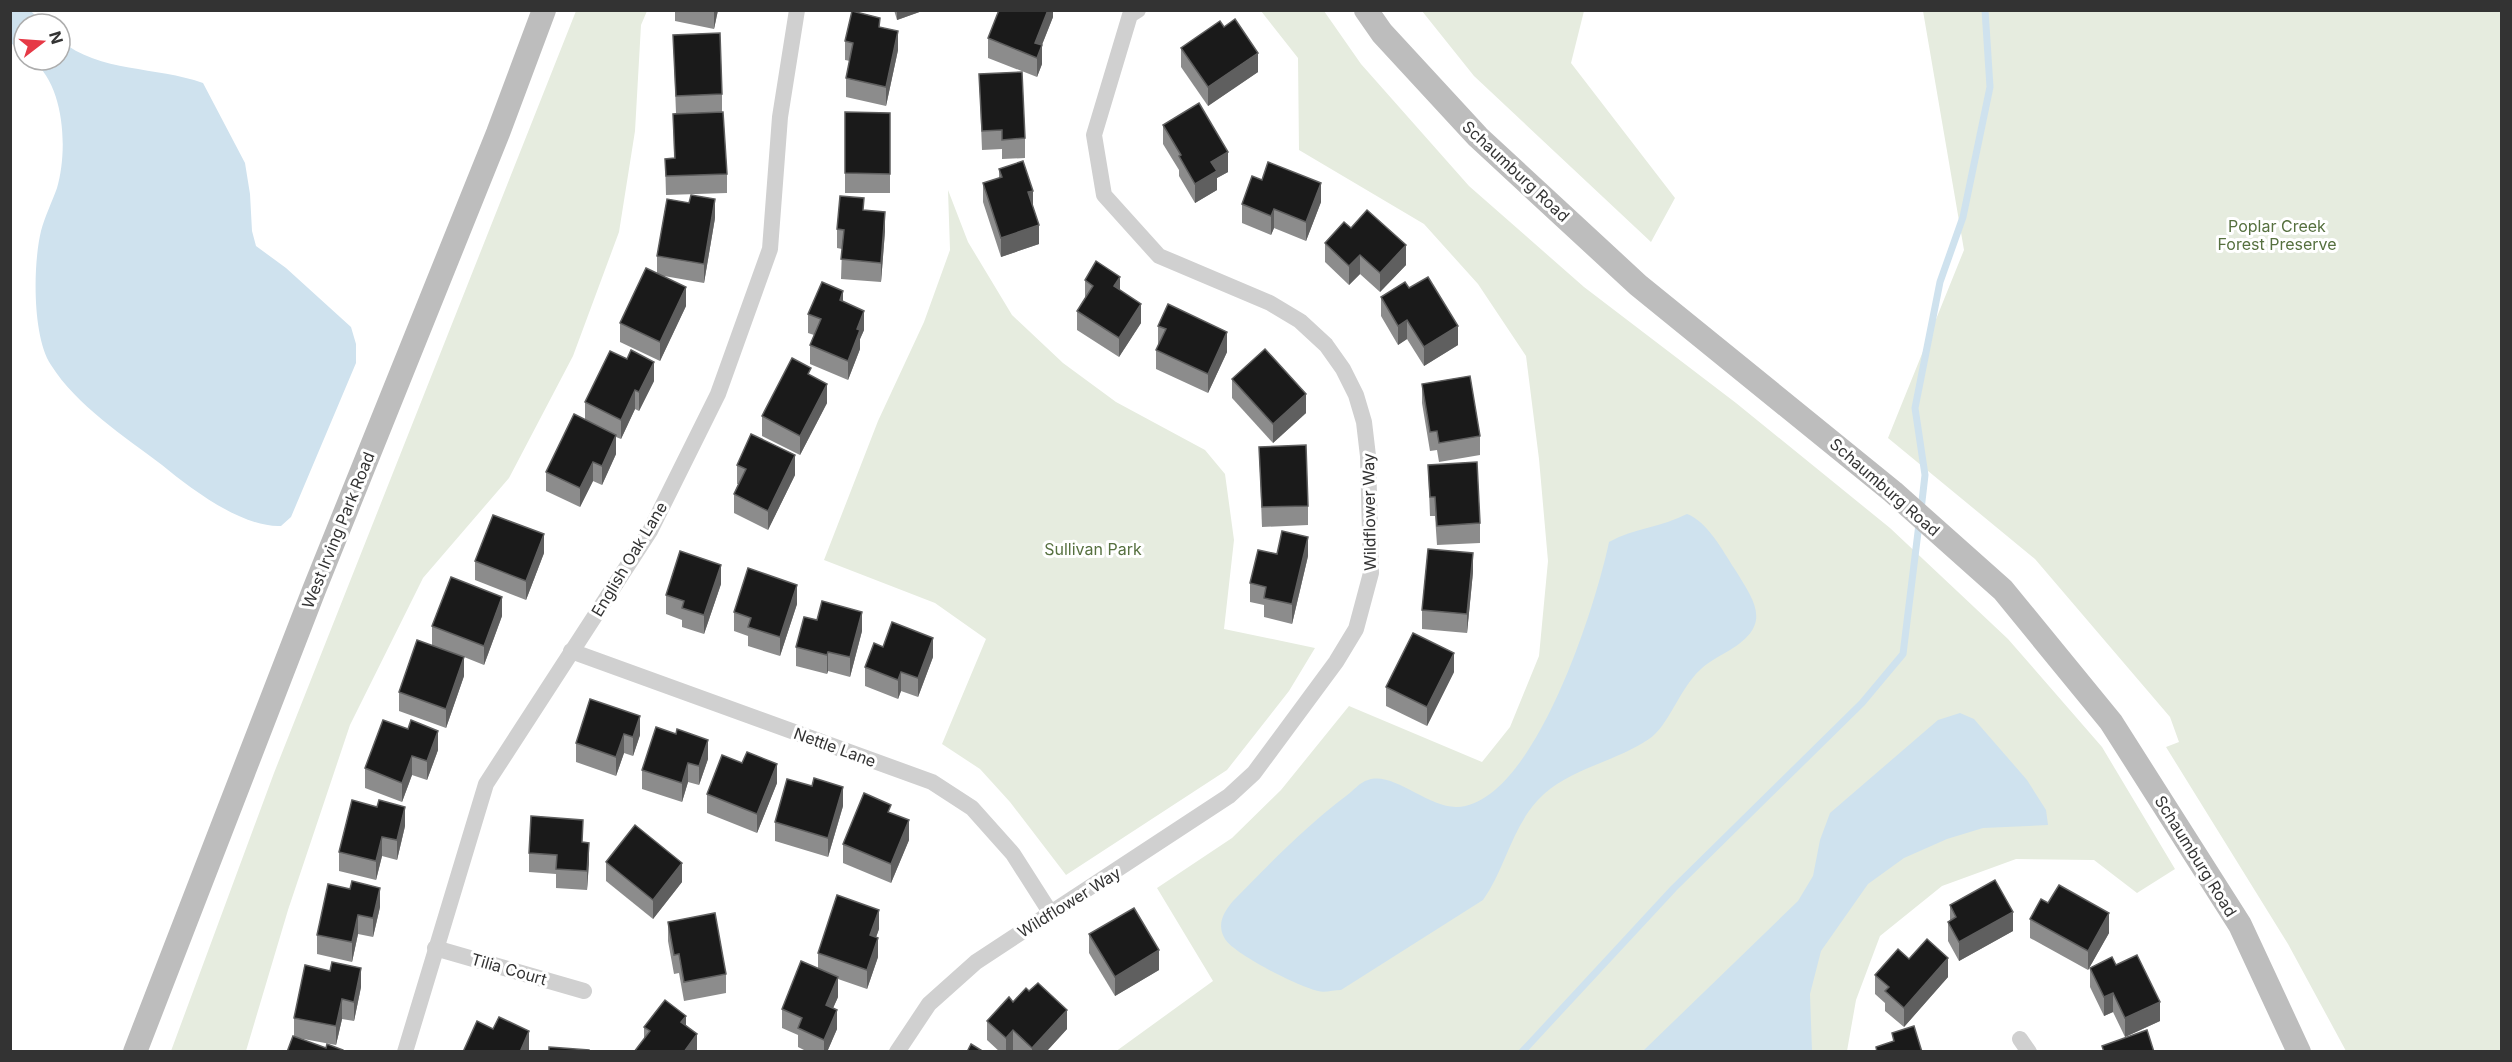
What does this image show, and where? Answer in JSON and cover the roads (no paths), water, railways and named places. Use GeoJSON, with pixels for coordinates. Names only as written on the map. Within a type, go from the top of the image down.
{"type":"FeatureCollection","features":[{"type":"Feature","properties":{"kind":"main road","name":"West Irving Park Road"},"geometry":{"type":"LineString","coordinates":[[135,1052],[314,590],[498,133],[544,10]]}},
{"type":"Feature","properties":{"kind":"main road","name":"Schaumburg Road"},"geometry":{"type":"LineString","coordinates":[[1365,10],[1382,33],[1478,137],[1638,285],[1908,505],[2002,590],[2111,722],[2240,925],[2299,1052]]}},
{"type":"Feature","properties":{"kind":"street","name":"English Oak Lane"},"geometry":{"type":"LineString","coordinates":[[405,1052],[486,784],[650,531],[718,394],[770,249],[780,117],[797,10]]}},
{"type":"Feature","properties":{"kind":"street","name":"Wildflower Way"},"geometry":{"type":"LineString","coordinates":[[897,1052],[928,1004],[960,975],[1050,912],[1123,868],[1229,796],[1254,773],[1336,662],[1356,629],[1371,573],[1368,456],[1364,422],[1356,395],[1344,369],[1326,345],[1300,321],[1270,303],[1159,256],[1104,195],[1094,135],[1131,12]]}},
{"type":"Feature","properties":{"kind":"street","name":"Nettle Lane"},"geometry":{"type":"LineString","coordinates":[[572,651],[933,782],[972,807],[1013,854],[1050,912]]}},
{"type":"Feature","properties":{"kind":"street","name":"Tilia Court"},"geometry":{"type":"LineString","coordinates":[[435,948],[584,991]]}},
{"type":"Feature","properties":{"kind":"water"},"geometry":{"type":"Polygon","coordinates":[[[10,11],[31,11],[12,12],[11,43],[10,11]]]}},
{"type":"Feature","properties":{"kind":"water"},"geometry":{"type":"Polygon","coordinates":[[[72,48],[110,64],[203,83],[245,163],[252,231],[256,246],[286,268],[351,327],[356,344],[356,363],[291,517],[281,526],[250,521],[218,505],[187,485],[88,407],[74,394],[51,365],[40,336],[37,319],[36,280],[38,245],[57,188],[62,156],[61,119],[51,85],[44,72],[72,72],[72,48]]]}},
{"type":"Feature","properties":{"kind":"water"},"geometry":{"type":"Polygon","coordinates":[[[1687,514],[1701,523],[1714,537],[1748,592],[1756,612],[1756,622],[1752,631],[1730,650],[1700,670],[1686,687],[1662,726],[1649,739],[1568,778],[1544,794],[1533,805],[1517,831],[1483,900],[1341,990],[1320,992],[1297,983],[1253,961],[1225,939],[1221,923],[1233,901],[1302,833],[1362,783],[1378,779],[1388,781],[1446,806],[1457,807],[1485,797],[1511,773],[1536,738],[1557,697],[1591,610],[1609,542],[1687,514]]]}},
{"type":"Feature","properties":{"kind":"water"},"geometry":{"type":"Polygon","coordinates":[[[1960,713],[1974,719],[2027,780],[2046,810],[2048,825],[1983,828],[1947,839],[1904,858],[1868,884],[1821,951],[1810,994],[1812,1051],[1643,1051],[1798,901],[1813,876],[1820,840],[1830,813],[1938,720],[1960,713]]]}},
{"type":"Feature","properties":{"kind":"waterway"},"geometry":{"type":"LineString","coordinates":[[1921,510],[1925,475],[1915,408],[1940,282],[1963,217],[1990,87],[1985,10]]}},
{"type":"Feature","properties":{"kind":"waterway"},"geometry":{"type":"LineString","coordinates":[[1522,1052],[1674,888],[1862,703],[1903,654],[1919,524]]}},
{"type":"Feature","properties":{"kind":"park label","name":"Poplar Creek Forest Preserve"},"geometry":{"type":"Point","coordinates":[2277,235]}},
{"type":"Feature","properties":{"kind":"park label","name":"Sullivan Park"},"geometry":{"type":"Point","coordinates":[1093,549]}}]}
